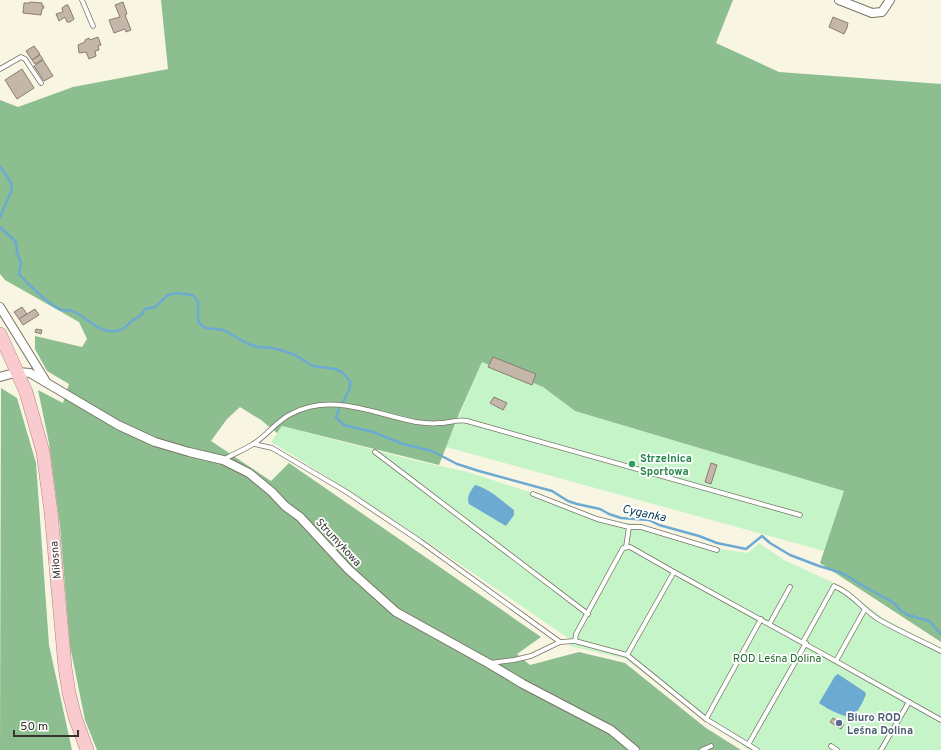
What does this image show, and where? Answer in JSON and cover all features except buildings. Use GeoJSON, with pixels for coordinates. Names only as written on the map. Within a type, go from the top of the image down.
{"type":"FeatureCollection","features":[{"type":"Feature","properties":{"kind":"main road","name":"Miłosna"},"geometry":{"type":"LineString","coordinates":[[0,334],[26,392],[43,452],[51,512],[65,667],[75,717],[87,750]]}},
{"type":"Feature","properties":{"kind":"street"},"geometry":{"type":"LineString","coordinates":[[839,0],[872,14],[882,12],[890,0]]}},
{"type":"Feature","properties":{"kind":"street"},"geometry":{"type":"LineString","coordinates":[[0,307],[45,381]]}},
{"type":"Feature","properties":{"kind":"street"},"geometry":{"type":"LineString","coordinates":[[0,377],[18,372]]}},
{"type":"Feature","properties":{"kind":"street","name":"Strumykowa"},"geometry":{"type":"LineString","coordinates":[[18,372],[30,373],[118,426],[133,433],[155,442],[223,460],[249,473],[272,492],[285,506],[300,517],[348,569],[396,612],[523,684],[611,730],[633,746],[635,750]]}},
{"type":"Feature","properties":{"kind":"lane"},"geometry":{"type":"LineString","coordinates":[[82,0],[93,26]]}},
{"type":"Feature","properties":{"kind":"lane"},"geometry":{"type":"LineString","coordinates":[[0,69],[21,57],[25,59],[41,83]]}},
{"type":"Feature","properties":{"kind":"lane"},"geometry":{"type":"LineString","coordinates":[[223,460],[254,444],[280,421],[291,414],[320,405],[334,404],[357,407],[416,422],[438,423],[461,420],[800,515]]}},
{"type":"Feature","properties":{"kind":"lane"},"geometry":{"type":"LineString","coordinates":[[254,444],[272,448],[345,491],[432,550],[560,642]]}},
{"type":"Feature","properties":{"kind":"lane"},"geometry":{"type":"LineString","coordinates":[[375,452],[588,614]]}},
{"type":"Feature","properties":{"kind":"lane"},"geometry":{"type":"LineString","coordinates":[[533,494],[597,519],[629,527],[641,527],[717,550]]}},
{"type":"Feature","properties":{"kind":"lane"},"geometry":{"type":"LineString","coordinates":[[575,641],[576,634],[623,548],[626,547],[629,527]]}},
{"type":"Feature","properties":{"kind":"lane"},"geometry":{"type":"LineString","coordinates":[[626,547],[630,547],[770,623],[941,720]]}},
{"type":"Feature","properties":{"kind":"lane"},"geometry":{"type":"LineString","coordinates":[[628,655],[674,572]]}},
{"type":"Feature","properties":{"kind":"lane"},"geometry":{"type":"LineString","coordinates":[[748,745],[834,586],[856,599],[865,609],[879,619],[941,651]]}},
{"type":"Feature","properties":{"kind":"lane"},"geometry":{"type":"LineString","coordinates":[[770,623],[790,587]]}},
{"type":"Feature","properties":{"kind":"lane"},"geometry":{"type":"LineString","coordinates":[[836,661],[865,609]]}},
{"type":"Feature","properties":{"kind":"lane"},"geometry":{"type":"LineString","coordinates":[[706,719],[762,619]]}},
{"type":"Feature","properties":{"kind":"lane"},"geometry":{"type":"LineString","coordinates":[[488,663],[514,660],[531,656],[560,642],[575,641],[628,655],[706,719],[757,750]]}},
{"type":"Feature","properties":{"kind":"lane"},"geometry":{"type":"LineString","coordinates":[[882,750],[909,702]]}},
{"type":"Feature","properties":{"kind":"lane"},"geometry":{"type":"LineString","coordinates":[[702,750],[711,746]]}},
{"type":"Feature","properties":{"kind":"lane"},"geometry":{"type":"LineString","coordinates":[[831,746],[837,750]]}},
{"type":"Feature","properties":{"kind":"green space"},"geometry":{"type":"Polygon","coordinates":[[[161,0],[733,0],[716,43],[779,72],[941,84],[941,642],[820,563],[844,491],[575,411],[543,387],[482,362],[439,465],[282,426],[277,433],[261,420],[240,407],[227,419],[211,441],[271,481],[289,463],[541,637],[517,654],[530,665],[579,652],[625,663],[706,728],[741,750],[97,750],[85,720],[70,646],[60,526],[49,443],[38,390],[63,403],[69,384],[47,371],[35,349],[35,336],[82,347],[87,339],[79,322],[5,280],[0,274],[0,100],[18,107],[73,87],[168,69],[161,0]]]}},
{"type":"Feature","properties":{"kind":"green space","name":"Strzelnica Sportowa"},"geometry":{"type":"Polygon","coordinates":[[[482,362],[543,387],[575,411],[844,491],[824,551],[446,447],[482,362]]]}},
{"type":"Feature","properties":{"kind":"green space"},"geometry":{"type":"Polygon","coordinates":[[[1,388],[17,398],[36,463],[49,645],[72,750],[0,750],[1,388]]]}},
{"type":"Feature","properties":{"kind":"green space","name":"ROD Leśna Dolina"},"geometry":{"type":"Polygon","coordinates":[[[282,426],[413,460],[468,472],[545,497],[599,518],[617,522],[638,524],[721,549],[748,553],[759,543],[784,560],[843,587],[883,618],[941,648],[941,750],[750,750],[705,721],[626,659],[570,646],[568,638],[495,588],[309,465],[271,442],[282,426]]]}},
{"type":"Feature","properties":{"kind":"water"},"geometry":{"type":"Polygon","coordinates":[[[475,485],[491,492],[514,510],[514,515],[506,526],[469,504],[469,496],[475,485]]]}},
{"type":"Feature","properties":{"kind":"water"},"geometry":{"type":"Polygon","coordinates":[[[838,674],[866,694],[857,712],[850,717],[841,715],[819,703],[835,676],[838,674]]]}},
{"type":"Feature","properties":{"kind":"waterway"},"geometry":{"type":"LineString","coordinates":[[0,166],[11,183],[12,189],[0,217]]}},
{"type":"Feature","properties":{"kind":"waterway"},"geometry":{"type":"LineString","coordinates":[[0,227],[16,242],[17,253],[21,263],[19,274],[39,294],[57,308],[72,311],[102,329],[114,331],[123,329],[140,316],[145,309],[155,307],[168,295],[177,293],[193,295],[198,302],[199,323],[205,328],[224,330],[248,344],[287,352],[313,366],[335,369],[342,372],[350,381],[350,388],[343,402]]}},
{"type":"Feature","properties":{"kind":"waterway","name":"Cyganka"},"geometry":{"type":"LineString","coordinates":[[339,409],[336,417],[344,425],[373,432],[403,444],[432,451],[457,464],[479,471],[552,491],[568,501],[600,509],[621,518],[649,520],[659,525],[699,536],[717,543],[746,549],[762,536],[770,543],[790,555],[839,572],[851,578],[894,603],[901,611],[908,615],[929,621],[941,634]]}},
{"type":"Feature","properties":{"kind":"place","name":"Strzelnica Sportowa"},"geometry":{"type":"Point","coordinates":[632,464]}},
{"type":"Feature","properties":{"kind":"place","name":"Biuro ROD Leśna Dolina"},"geometry":{"type":"Point","coordinates":[839,723]}}]}
